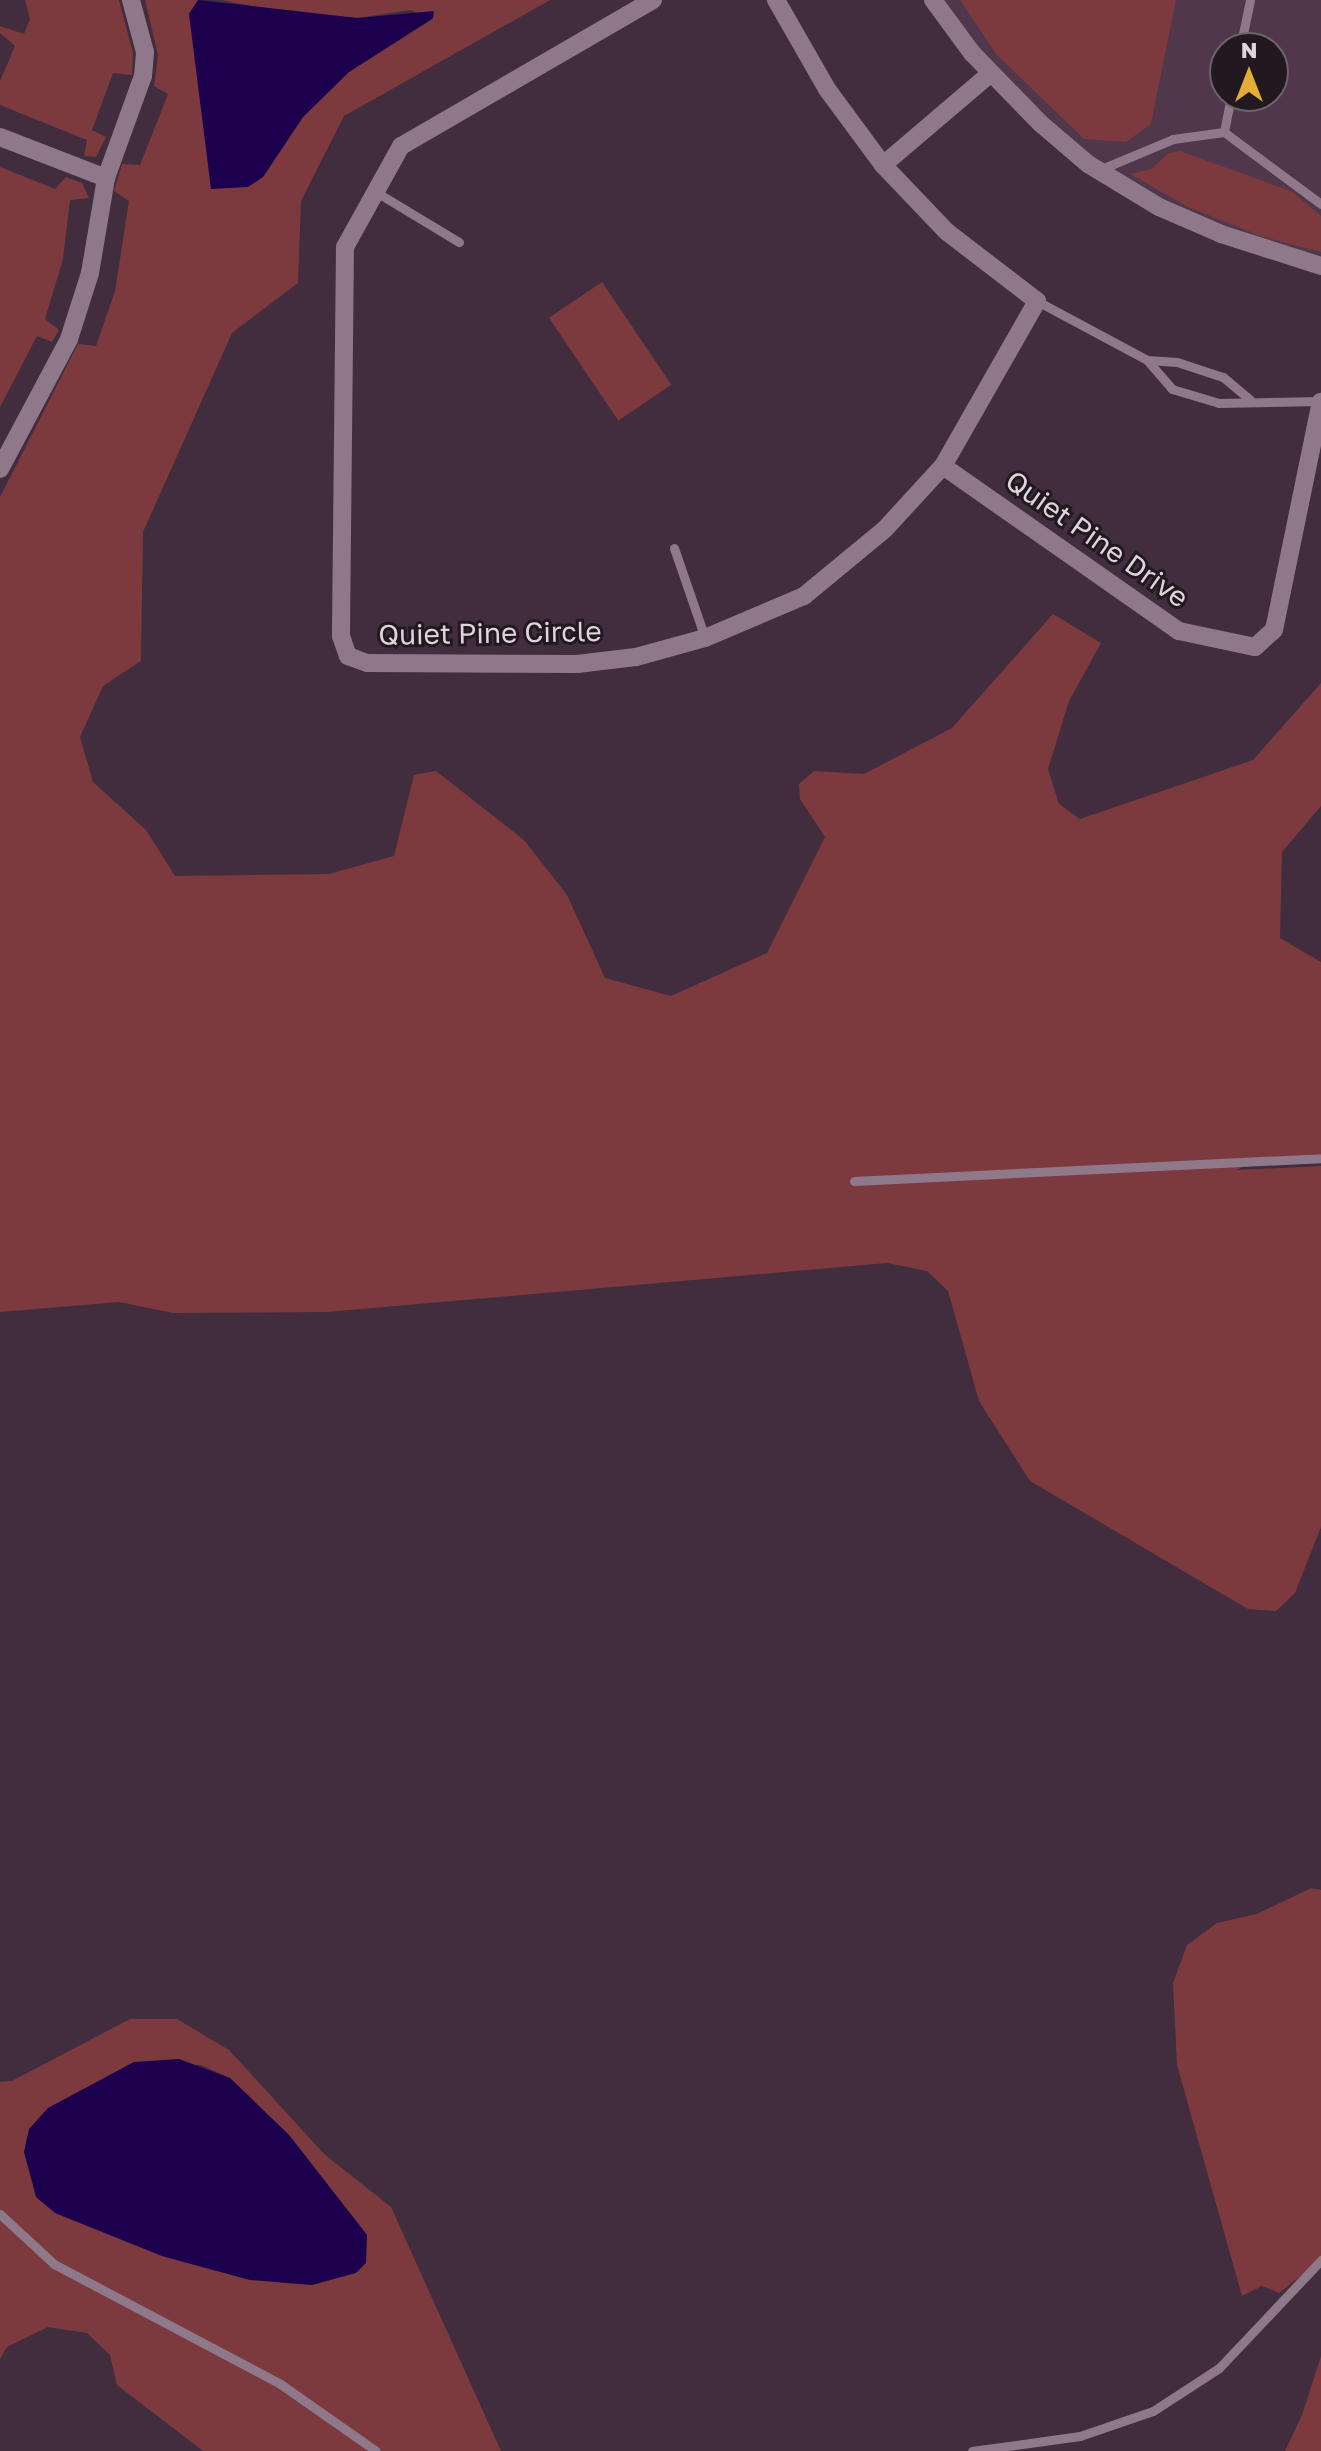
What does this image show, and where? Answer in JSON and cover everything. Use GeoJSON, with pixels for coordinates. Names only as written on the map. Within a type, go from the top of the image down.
{"type":"FeatureCollection","features":[{"type":"Feature","properties":{"kind":"street"},"geometry":{"type":"LineString","coordinates":[[0,469],[69,339],[90,273],[106,178],[143,76],[145,52],[131,0]]}},
{"type":"Feature","properties":{"kind":"street","name":"Quiet Pine Circle"},"geometry":{"type":"LineString","coordinates":[[653,0],[401,146],[345,247],[341,636],[348,656],[367,663],[577,664],[636,657],[705,638],[804,596],[885,529],[943,466],[1037,301]]}},
{"type":"Feature","properties":{"kind":"street"},"geometry":{"type":"LineString","coordinates":[[776,0],[827,89],[883,165],[947,232],[1037,301]]}},
{"type":"Feature","properties":{"kind":"street"},"geometry":{"type":"LineString","coordinates":[[933,0],[991,73],[1040,123],[1099,170],[1159,207],[1221,234],[1321,266]]}},
{"type":"Feature","properties":{"kind":"street"},"geometry":{"type":"LineString","coordinates":[[883,165],[991,73]]}},
{"type":"Feature","properties":{"kind":"street"},"geometry":{"type":"LineString","coordinates":[[0,137],[106,178]]}},
{"type":"Feature","properties":{"kind":"street","name":"Quiet Pine Drive"},"geometry":{"type":"LineString","coordinates":[[943,466],[1179,631],[1255,647],[1274,630],[1321,402]]}},
{"type":"Feature","properties":{"kind":"lane"},"geometry":{"type":"LineString","coordinates":[[1243,32],[1250,0]]}},
{"type":"Feature","properties":{"kind":"lane"},"geometry":{"type":"LineString","coordinates":[[1224,132],[1228,112]]}},
{"type":"Feature","properties":{"kind":"lane"},"geometry":{"type":"LineString","coordinates":[[1099,170],[1173,139],[1224,132],[1321,204]]}},
{"type":"Feature","properties":{"kind":"lane"},"geometry":{"type":"LineString","coordinates":[[376,192],[459,242]]}},
{"type":"Feature","properties":{"kind":"lane"},"geometry":{"type":"LineString","coordinates":[[1037,301],[1147,360],[1172,389],[1219,403],[1250,400],[1321,402]]}},
{"type":"Feature","properties":{"kind":"lane"},"geometry":{"type":"LineString","coordinates":[[1147,360],[1177,362],[1223,377],[1250,400]]}},
{"type":"Feature","properties":{"kind":"lane"},"geometry":{"type":"LineString","coordinates":[[674,548],[705,638]]}},
{"type":"Feature","properties":{"kind":"lane"},"geometry":{"type":"LineString","coordinates":[[854,1181],[1321,1158]]}},
{"type":"Feature","properties":{"kind":"lane"},"geometry":{"type":"LineString","coordinates":[[0,2214],[54,2264],[279,2383],[376,2451]]}},
{"type":"Feature","properties":{"kind":"lane"},"geometry":{"type":"LineString","coordinates":[[972,2451],[1080,2436],[1153,2411],[1219,2368],[1321,2260]]}},
{"type":"Feature","properties":{"kind":"shaded area"},"geometry":{"type":"Polygon","coordinates":[[[25,0],[119,0],[133,53],[132,75],[113,73],[92,130],[106,137],[96,157],[84,156],[87,140],[0,105],[0,81],[15,46],[0,33],[0,26],[24,34],[30,19],[25,0]]]}},
{"type":"Feature","properties":{"kind":"shaded area"},"geometry":{"type":"Polygon","coordinates":[[[145,0],[198,0],[189,14],[263,177],[303,117],[349,72],[433,19],[410,10],[357,18],[289,13],[221,0],[550,0],[344,116],[301,201],[298,283],[232,333],[143,532],[141,661],[103,686],[80,737],[93,782],[146,830],[175,876],[329,874],[394,856],[414,775],[436,771],[524,840],[567,895],[605,978],[671,996],[767,953],[825,837],[800,799],[799,784],[814,771],[864,774],[952,728],[1053,614],[1101,643],[1069,701],[1048,769],[1059,804],[1080,819],[1253,760],[1321,683],[1321,806],[1282,852],[1280,938],[1321,962],[1321,1154],[1262,1158],[1236,1170],[1321,1166],[1321,1527],[1295,1593],[1276,1611],[1248,1609],[1030,1481],[979,1401],[948,1291],[927,1271],[887,1263],[327,1312],[173,1313],[119,1302],[0,1312],[0,497],[78,344],[96,346],[115,291],[129,201],[114,191],[122,164],[140,165],[168,94],[154,86],[158,55],[145,0]]]}},
{"type":"Feature","properties":{"kind":"shaded area"},"geometry":{"type":"Polygon","coordinates":[[[198,0],[357,18],[434,11],[433,18],[349,72],[303,117],[263,177],[248,187],[211,189],[189,14],[198,0]]]}},
{"type":"Feature","properties":{"kind":"shaded area"},"geometry":{"type":"Polygon","coordinates":[[[933,0],[1321,0],[1321,264],[1159,207],[1040,123],[933,0]]]}},
{"type":"Feature","properties":{"kind":"shaded area"},"geometry":{"type":"Polygon","coordinates":[[[960,0],[1176,0],[1151,124],[1126,142],[1084,139],[997,55],[960,0]]]}},
{"type":"Feature","properties":{"kind":"shaded area"},"geometry":{"type":"Polygon","coordinates":[[[1180,151],[1291,191],[1321,216],[1321,252],[1263,237],[1188,207],[1130,174],[1151,169],[1169,153],[1180,151]]]}},
{"type":"Feature","properties":{"kind":"shaded area"},"geometry":{"type":"Polygon","coordinates":[[[0,167],[55,189],[66,177],[82,183],[89,198],[70,200],[63,259],[45,319],[59,330],[52,342],[37,336],[0,407],[0,167]]]}},
{"type":"Feature","properties":{"kind":"shaded area"},"geometry":{"type":"Polygon","coordinates":[[[602,282],[671,385],[618,421],[549,318],[602,282]]]}},
{"type":"Feature","properties":{"kind":"shaded area"},"geometry":{"type":"Polygon","coordinates":[[[1311,1888],[1321,1890],[1321,2260],[1279,2293],[1262,2286],[1242,2296],[1177,2065],[1173,1983],[1187,1945],[1217,1923],[1257,1914],[1311,1888]]]}},
{"type":"Feature","properties":{"kind":"shaded area"},"geometry":{"type":"Polygon","coordinates":[[[130,2019],[177,2019],[229,2050],[324,2154],[391,2207],[501,2451],[203,2451],[117,2385],[110,2355],[87,2333],[48,2327],[7,2347],[0,2359],[0,2082],[12,2081],[130,2019]],[[134,2062],[49,2108],[29,2129],[56,2213],[162,2256],[250,2280],[367,2235],[289,2135],[230,2078],[201,2065],[134,2062]]]}},
{"type":"Feature","properties":{"kind":"shaded area"},"geometry":{"type":"Polygon","coordinates":[[[179,2059],[230,2078],[289,2135],[367,2235],[366,2263],[356,2273],[312,2285],[250,2280],[162,2256],[55,2213],[36,2197],[24,2152],[29,2129],[48,2108],[134,2062],[179,2059]]]}},
{"type":"Feature","properties":{"kind":"shaded area"},"geometry":{"type":"Polygon","coordinates":[[[1321,2356],[1321,2451],[1285,2451],[1302,2415],[1321,2356]]]}}]}
